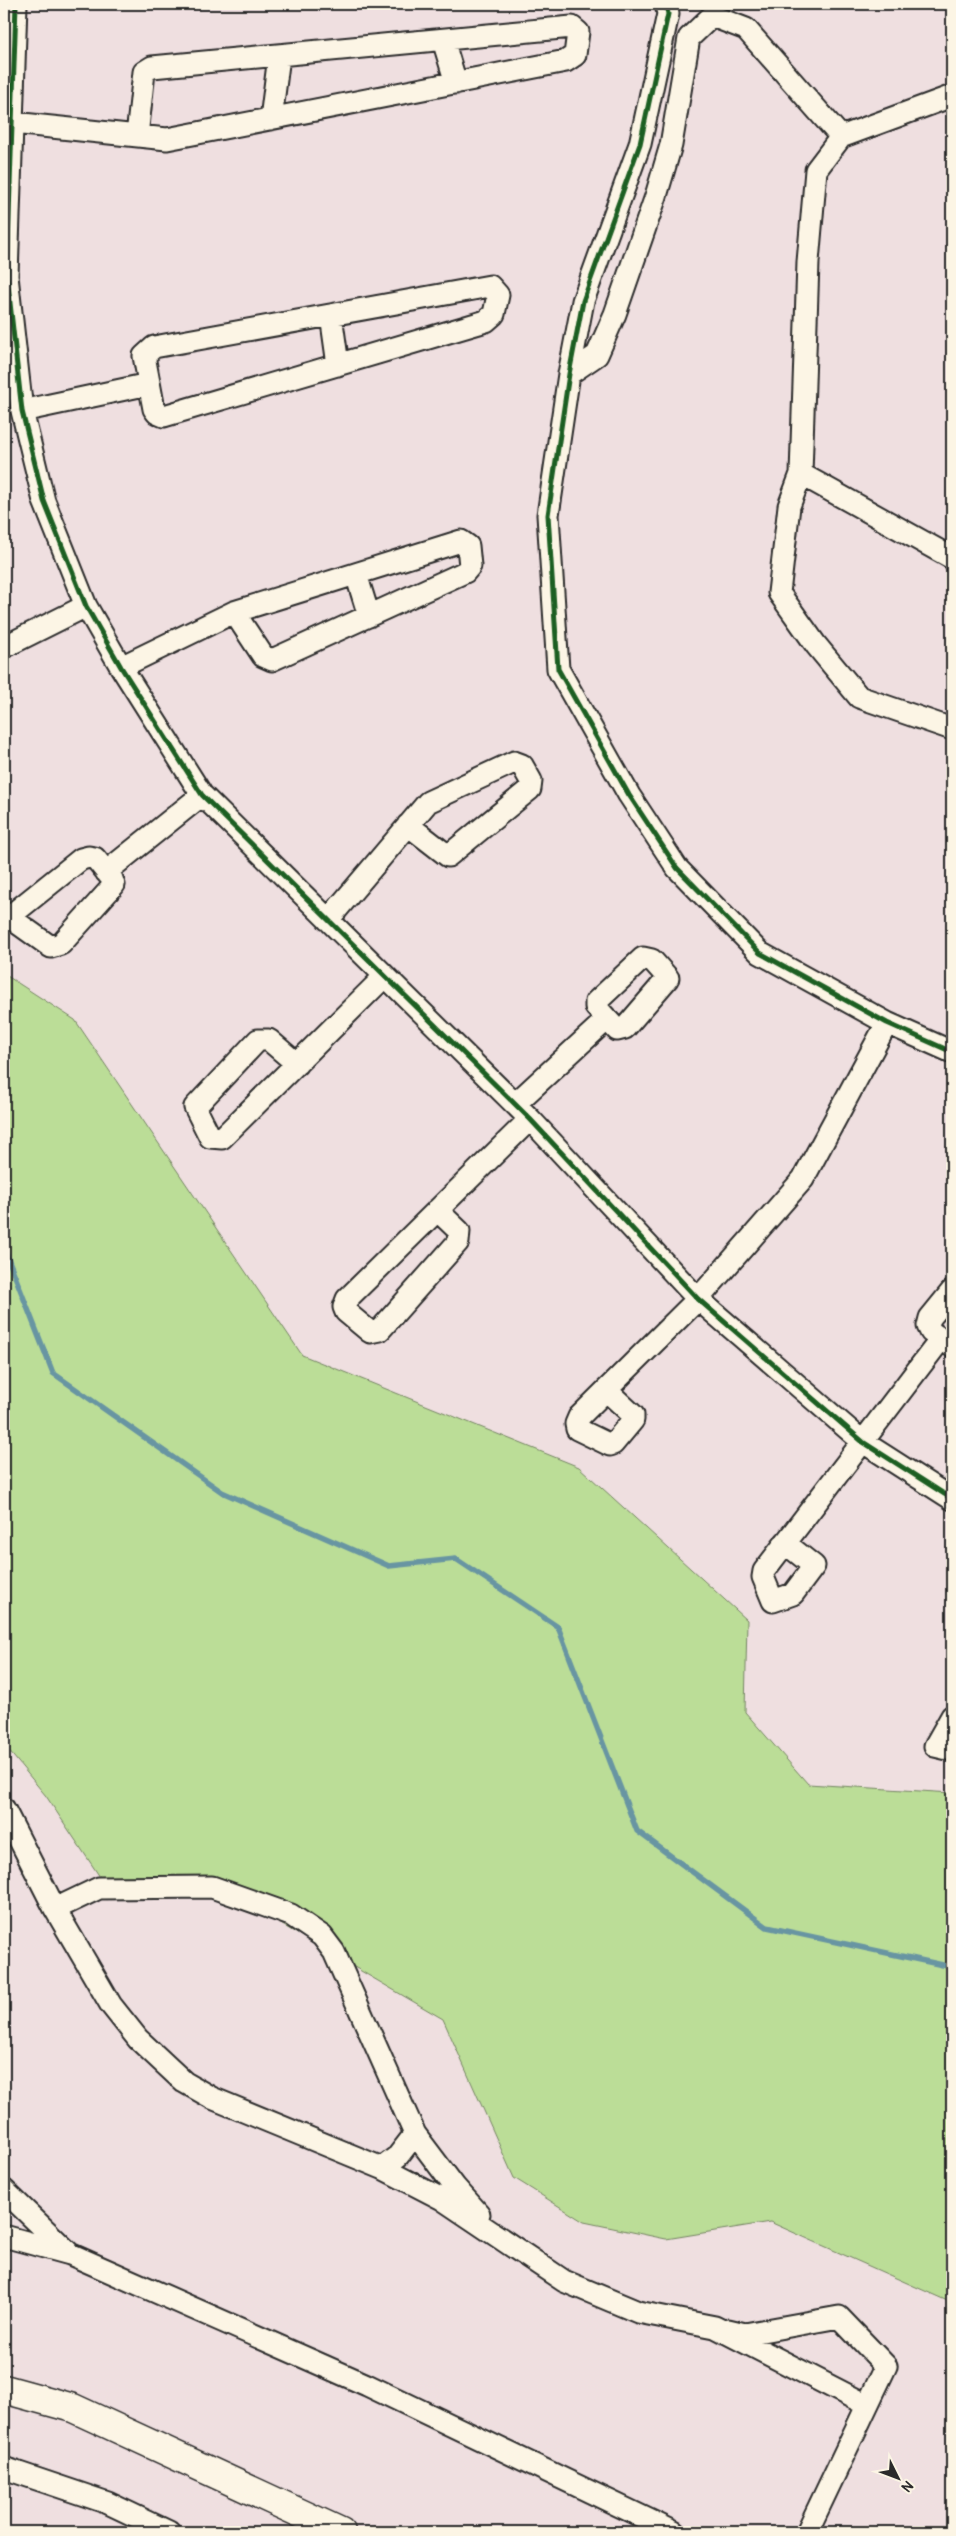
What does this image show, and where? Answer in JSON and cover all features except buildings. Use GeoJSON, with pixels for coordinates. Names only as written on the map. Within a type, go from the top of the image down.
{"type":"FeatureCollection","features":[{"type":"Feature","properties":{"kind":"street"},"geometry":{"type":"LineString","coordinates":[[16,4],[9,135],[7,276],[12,383],[22,411],[44,501],[86,606],[121,667],[202,795],[530,1119],[698,1299],[863,1442],[952,1499]]}},
{"type":"Feature","properties":{"kind":"street"},"geometry":{"type":"LineString","coordinates":[[666,4],[668,14],[640,144],[583,301],[569,374],[548,515],[558,669],[629,795],[678,868],[760,952],[887,1023],[952,1052]]}},
{"type":"Feature","properties":{"kind":"street"},"geometry":{"type":"LineString","coordinates":[[569,374],[597,355],[615,314],[671,145],[689,38],[712,16],[746,29],[841,137]]}},
{"type":"Feature","properties":{"kind":"street"},"geometry":{"type":"LineString","coordinates":[[9,135],[137,136],[167,139],[566,61],[575,55],[578,32],[572,27],[147,69],[144,72],[137,136]]}},
{"type":"Feature","properties":{"kind":"street"},"geometry":{"type":"LineString","coordinates":[[443,40],[456,82]]}},
{"type":"Feature","properties":{"kind":"street"},"geometry":{"type":"LineString","coordinates":[[271,119],[279,56]]}},
{"type":"Feature","properties":{"kind":"street"},"geometry":{"type":"LineString","coordinates":[[952,96],[841,137],[816,170],[808,262],[801,474],[789,506],[779,593],[816,645],[859,697],[952,729]]}},
{"type":"Feature","properties":{"kind":"street"},"geometry":{"type":"LineString","coordinates":[[490,286],[498,295],[494,314],[486,321],[338,365],[164,416],[157,413],[154,409],[144,356],[154,347],[490,286]]}},
{"type":"Feature","properties":{"kind":"street"},"geometry":{"type":"LineString","coordinates":[[331,315],[338,365]]}},
{"type":"Feature","properties":{"kind":"street"},"geometry":{"type":"LineString","coordinates":[[22,411],[149,384]]}},
{"type":"Feature","properties":{"kind":"street"},"geometry":{"type":"LineString","coordinates":[[801,474],[952,558]]}},
{"type":"Feature","properties":{"kind":"street"},"geometry":{"type":"LineString","coordinates":[[121,667],[234,612],[461,541],[468,546],[470,566],[465,572],[272,660],[263,656],[234,612]]}},
{"type":"Feature","properties":{"kind":"street"},"geometry":{"type":"LineString","coordinates":[[356,574],[369,616]]}},
{"type":"Feature","properties":{"kind":"street"},"geometry":{"type":"LineString","coordinates":[[4,647],[86,606]]}},
{"type":"Feature","properties":{"kind":"street"},"geometry":{"type":"LineString","coordinates":[[328,920],[408,825],[428,802],[514,762],[522,765],[531,781],[530,789],[448,856],[408,825]]}},
{"type":"Feature","properties":{"kind":"street"},"geometry":{"type":"LineString","coordinates":[[106,872],[202,795]]}},
{"type":"Feature","properties":{"kind":"street"},"geometry":{"type":"LineString","coordinates":[[94,858],[106,872],[112,879],[112,889],[61,944],[51,947],[16,922],[15,912],[82,860],[94,858]]}},
{"type":"Feature","properties":{"kind":"street"},"geometry":{"type":"LineString","coordinates":[[297,1064],[269,1040],[258,1040],[195,1107],[210,1137],[222,1138],[297,1064],[385,976]]}},
{"type":"Feature","properties":{"kind":"street"},"geometry":{"type":"LineString","coordinates":[[515,1104],[606,1020]]}},
{"type":"Feature","properties":{"kind":"street"},"geometry":{"type":"LineString","coordinates":[[606,1390],[698,1299],[803,1179],[887,1023]]}},
{"type":"Feature","properties":{"kind":"street"},"geometry":{"type":"LineString","coordinates":[[437,1210],[459,1231],[458,1242],[380,1330],[370,1332],[346,1312],[344,1307],[347,1299],[437,1210],[530,1119]]}},
{"type":"Feature","properties":{"kind":"street"},"geometry":{"type":"LineString","coordinates":[[785,1543],[863,1442],[947,1343],[931,1332],[928,1326],[930,1318],[952,1291]]}},
{"type":"Feature","properties":{"kind":"street"},"geometry":{"type":"LineString","coordinates":[[952,1716],[935,1746],[952,1750]]}},
{"type":"Feature","properties":{"kind":"street"},"geometry":{"type":"LineString","coordinates":[[4,1809],[55,1909],[111,2005],[138,2039],[184,2082],[212,2098],[382,2168],[442,2199],[564,2281],[638,2312],[745,2334],[839,2316],[886,2366],[807,2532]]}},
{"type":"Feature","properties":{"kind":"street"},"geometry":{"type":"LineString","coordinates":[[55,1909],[99,1888],[212,1887],[291,1915],[322,1936],[334,1952],[415,2134],[455,2187],[499,2236]]}},
{"type":"Feature","properties":{"kind":"street"},"geometry":{"type":"LineString","coordinates":[[382,2168],[398,2156],[415,2134]]}},
{"type":"Feature","properties":{"kind":"street"},"geometry":{"type":"LineString","coordinates":[[4,2190],[70,2254]]}},
{"type":"Feature","properties":{"kind":"street"},"geometry":{"type":"LineString","coordinates":[[4,2236],[70,2254],[367,2385],[674,2532]]}},
{"type":"Feature","properties":{"kind":"street"},"geometry":{"type":"LineString","coordinates":[[715,2328],[867,2405]]}},
{"type":"Feature","properties":{"kind":"street"},"geometry":{"type":"LineString","coordinates":[[4,2389],[72,2408],[341,2532]]}},
{"type":"Feature","properties":{"kind":"street"},"geometry":{"type":"LineString","coordinates":[[4,2468],[108,2503],[169,2532]]}},
{"type":"Feature","properties":{"kind":"green space"},"geometry":{"type":"Polygon","coordinates":[[[4,974],[75,1020],[302,1355],[579,1467],[747,1620],[745,1712],[808,1784],[952,1793],[952,2303],[770,2222],[666,2239],[584,2222],[514,2178],[443,2019],[214,1885],[110,1892],[46,1796],[4,1745],[4,974]]]}},
{"type":"Feature","properties":{"kind":"waterway"},"geometry":{"type":"LineString","coordinates":[[4,1248],[53,1373],[222,1492],[389,1566],[456,1559],[558,1627],[637,1831],[767,1927],[952,1967]]}},
{"type":"Feature","properties":{"kind":"cycle path"},"geometry":{"type":"LineString","coordinates":[[16,4],[7,276],[22,411],[44,501],[86,606],[121,667],[202,795],[530,1119],[698,1299],[863,1442],[952,1499]]}},
{"type":"Feature","properties":{"kind":"cycle path"},"geometry":{"type":"LineString","coordinates":[[666,4],[668,14],[640,144],[583,301],[569,374],[548,515],[558,669],[629,795],[677,868],[760,953],[887,1023],[952,1052]]}}]}
